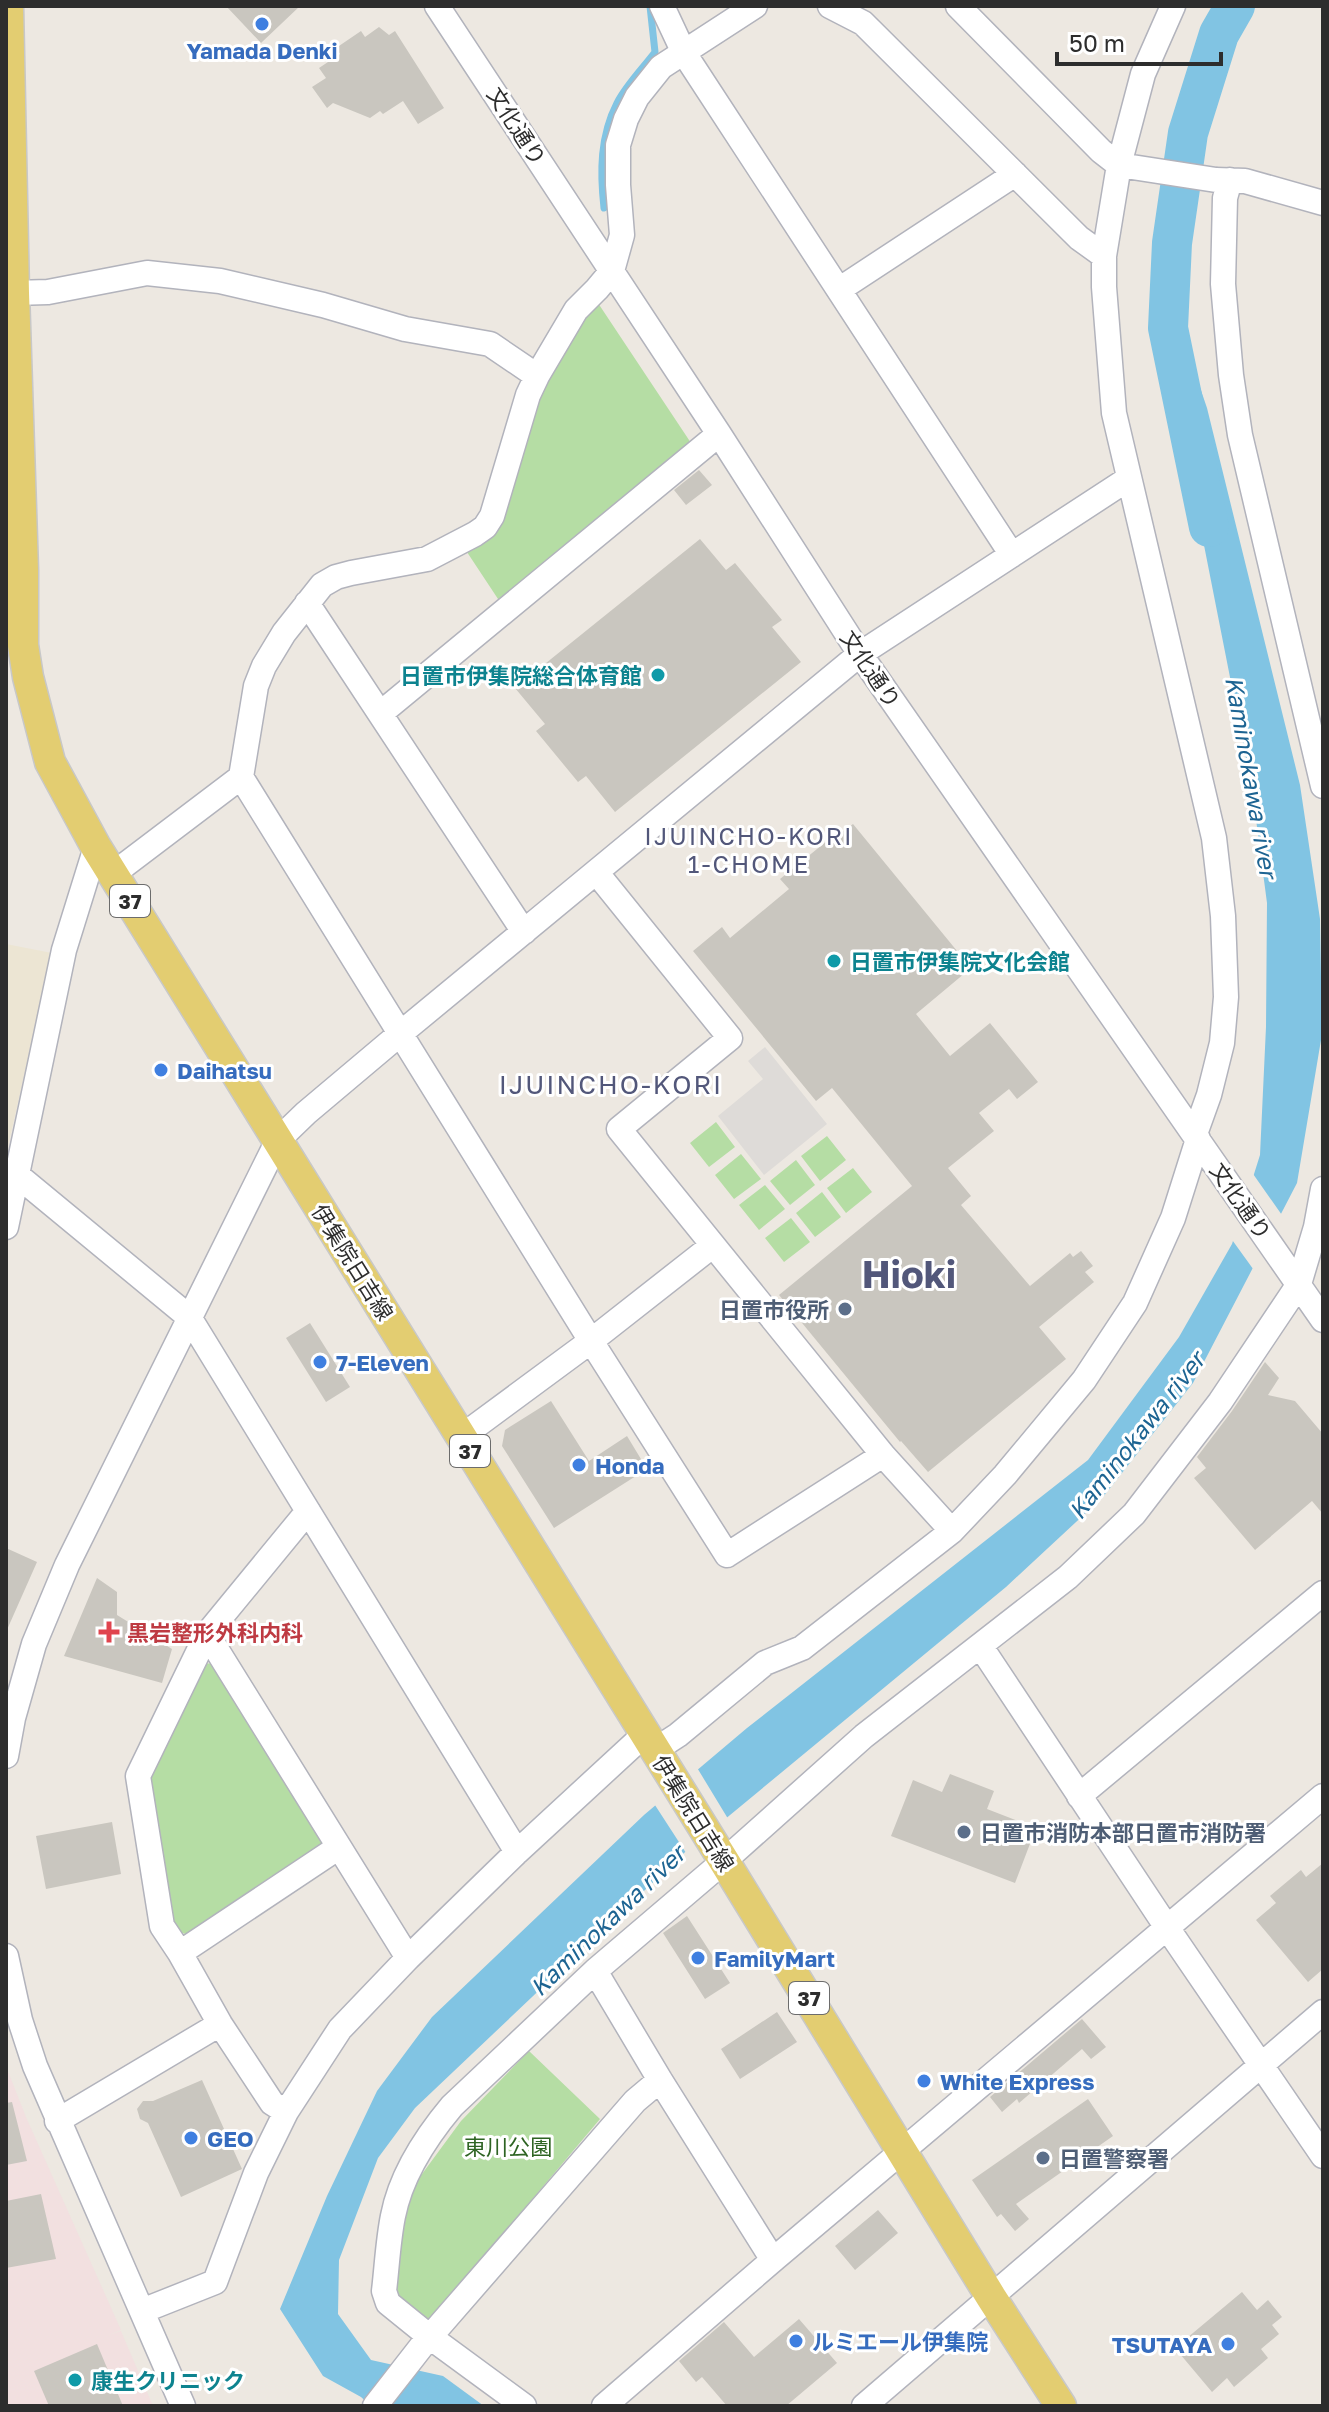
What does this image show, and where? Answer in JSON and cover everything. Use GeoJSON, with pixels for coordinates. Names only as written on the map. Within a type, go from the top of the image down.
{"type":"FeatureCollection","features":[{"type":"Feature","properties":{"kind":"main road","name":"伊集院日吉線"},"geometry":{"type":"LineString","coordinates":[[8,6],[23,570],[14,645],[30,686],[50,762],[96,847],[1061,2406]]}},
{"type":"Feature","properties":{"kind":"street","name":"文化通り"},"geometry":{"type":"LineString","coordinates":[[437,6],[860,654],[1323,1320]]}},
{"type":"Feature","properties":{"kind":"street"},"geometry":{"type":"LineString","coordinates":[[662,6],[684,53],[1012,555]]}},
{"type":"Feature","properties":{"kind":"street"},"geometry":{"type":"LineString","coordinates":[[755,6],[661,67],[637,97],[618,145],[622,235],[612,271],[576,310],[532,373],[496,505],[485,527],[427,559],[336,577],[322,585],[264,666],[256,686],[241,777],[727,1555],[883,1455]]}},
{"type":"Feature","properties":{"kind":"street"},"geometry":{"type":"LineString","coordinates":[[830,6],[863,23],[1079,238],[1104,256]]}},
{"type":"Feature","properties":{"kind":"street"},"geometry":{"type":"LineString","coordinates":[[958,6],[1101,151],[1126,167],[1245,181],[1323,203]]}},
{"type":"Feature","properties":{"kind":"street"},"geometry":{"type":"LineString","coordinates":[[142,2311],[215,2282],[256,2173],[286,2112],[340,2029],[408,1958],[517,1852],[654,1749],[678,1735],[765,1663],[802,1648],[952,1531],[1005,1475],[1084,1380],[1135,1303],[1173,1218],[1201,1143],[1222,1043],[1226,997],[1223,916],[1214,838],[1114,413],[1104,287],[1104,256],[1126,167],[1143,74],[1173,6]]}},
{"type":"Feature","properties":{"kind":"street"},"geometry":{"type":"LineString","coordinates":[[840,289],[1015,174]]}},
{"type":"Feature","properties":{"kind":"street"},"geometry":{"type":"LineString","coordinates":[[1223,180],[1223,284],[1240,435],[1323,786]]}},
{"type":"Feature","properties":{"kind":"street"},"geometry":{"type":"LineString","coordinates":[[14,293],[48,292],[147,273],[220,281],[323,305],[405,329],[490,344],[532,373]]}},
{"type":"Feature","properties":{"kind":"street"},"geometry":{"type":"LineString","coordinates":[[381,713],[719,434]]}},
{"type":"Feature","properties":{"kind":"street"},"geometry":{"type":"LineString","coordinates":[[6,1756],[23,1680],[51,1601],[278,1140],[401,1033],[860,654],[1128,479]]}},
{"type":"Feature","properties":{"kind":"street"},"geometry":{"type":"LineString","coordinates":[[307,603],[524,932]]}},
{"type":"Feature","properties":{"kind":"street"},"geometry":{"type":"LineString","coordinates":[[113,874],[241,777]]}},
{"type":"Feature","properties":{"kind":"street"},"geometry":{"type":"LineString","coordinates":[[6,1227],[64,950],[96,847]]}},
{"type":"Feature","properties":{"kind":"street"},"geometry":{"type":"LineString","coordinates":[[596,872],[730,1038],[619,1129],[883,1455],[952,1531]]}},
{"type":"Feature","properties":{"kind":"street"},"geometry":{"type":"LineString","coordinates":[[17,1175],[189,1317],[517,1852]]}},
{"type":"Feature","properties":{"kind":"street"},"geometry":{"type":"LineString","coordinates":[[524,2406],[426,2342],[388,2303],[384,2291],[393,2214],[407,2174],[432,2130],[452,2106],[720,1854],[864,1736],[1068,1577],[1134,1514],[1220,1402],[1299,1284],[1316,1227],[1323,1189]]}},
{"type":"Feature","properties":{"kind":"street"},"geometry":{"type":"LineString","coordinates":[[461,1437],[712,1246]]}},
{"type":"Feature","properties":{"kind":"street"},"geometry":{"type":"LineString","coordinates":[[286,2112],[272,2103],[220,2024],[162,1926],[138,1776],[207,1634],[308,1511]]}},
{"type":"Feature","properties":{"kind":"street"},"geometry":{"type":"LineString","coordinates":[[1079,1796],[1320,1604]]}},
{"type":"Feature","properties":{"kind":"street"},"geometry":{"type":"LineString","coordinates":[[207,1634],[408,1958]]}},
{"type":"Feature","properties":{"kind":"street"},"geometry":{"type":"LineString","coordinates":[[981,1647],[1323,2156]]}},
{"type":"Feature","properties":{"kind":"street"},"geometry":{"type":"LineString","coordinates":[[604,2406],[1323,1796]]}},
{"type":"Feature","properties":{"kind":"street"},"geometry":{"type":"LineString","coordinates":[[180,1953],[339,1847]]}},
{"type":"Feature","properties":{"kind":"street"},"geometry":{"type":"LineString","coordinates":[[6,1956],[20,2020],[35,2066],[183,2406]]}},
{"type":"Feature","properties":{"kind":"street"},"geometry":{"type":"LineString","coordinates":[[595,1971],[773,2260]]}},
{"type":"Feature","properties":{"kind":"street"},"geometry":{"type":"LineString","coordinates":[[864,2406],[1323,2012]]}},
{"type":"Feature","properties":{"kind":"street"},"geometry":{"type":"LineString","coordinates":[[57,2121],[220,2024]]}},
{"type":"Feature","properties":{"kind":"street"},"geometry":{"type":"LineString","coordinates":[[375,2406],[426,2342],[635,2101],[660,2080]]}},
{"type":"Feature","properties":{"kind":"shaded area"},"geometry":{"type":"Polygon","coordinates":[[[6,944],[52,953],[6,1155],[6,944]]]}},
{"type":"Feature","properties":{"kind":"shaded area"},"geometry":{"type":"Polygon","coordinates":[[[765,1047],[827,1124],[764,1175],[718,1116],[763,1079],[748,1061],[765,1047]]]}},
{"type":"Feature","properties":{"kind":"shaded area"},"geometry":{"type":"Polygon","coordinates":[[[6,2066],[121,2330],[109,2335],[121,2331],[153,2406],[9,2406],[6,2400],[6,2066]]]}},
{"type":"Feature","properties":{"kind":"green space"},"geometry":{"type":"Polygon","coordinates":[[[596,300],[691,443],[500,602],[463,546],[488,533],[542,381],[596,300]]]}},
{"type":"Feature","properties":{"kind":"green space"},"geometry":{"type":"Polygon","coordinates":[[[716,1122],[735,1147],[709,1167],[690,1143],[716,1122]]]}},
{"type":"Feature","properties":{"kind":"green space"},"geometry":{"type":"Polygon","coordinates":[[[827,1136],[846,1160],[820,1181],[801,1156],[827,1136]]]}},
{"type":"Feature","properties":{"kind":"green space"},"geometry":{"type":"Polygon","coordinates":[[[741,1154],[761,1179],[734,1199],[715,1175],[741,1154]]]}},
{"type":"Feature","properties":{"kind":"green space"},"geometry":{"type":"Polygon","coordinates":[[[796,1160],[815,1185],[790,1205],[770,1181],[796,1160]]]}},
{"type":"Feature","properties":{"kind":"green space"},"geometry":{"type":"Polygon","coordinates":[[[853,1168],[872,1192],[846,1213],[827,1188],[853,1168]]]}},
{"type":"Feature","properties":{"kind":"green space"},"geometry":{"type":"Polygon","coordinates":[[[765,1185],[785,1209],[759,1230],[739,1205],[765,1185]]]}},
{"type":"Feature","properties":{"kind":"green space"},"geometry":{"type":"Polygon","coordinates":[[[822,1192],[841,1217],[815,1237],[796,1213],[822,1192]]]}},
{"type":"Feature","properties":{"kind":"green space"},"geometry":{"type":"Polygon","coordinates":[[[791,1218],[810,1242],[784,1262],[765,1238],[791,1218]]]}},
{"type":"Feature","properties":{"kind":"green space"},"geometry":{"type":"Polygon","coordinates":[[[214,1663],[325,1841],[323,1851],[188,1935],[180,1932],[172,1920],[148,1778],[203,1664],[214,1663]]]}},
{"type":"Feature","properties":{"kind":"green space","name":"東川公園"},"geometry":{"type":"Polygon","coordinates":[[[529,2051],[600,2119],[427,2324],[393,2291],[411,2189],[461,2121],[529,2051]]]}},
{"type":"Feature","properties":{"kind":"water"},"geometry":{"type":"Polygon","coordinates":[[[1190,358],[1207,408],[1300,785],[1320,919],[1322,1034],[1297,1183],[1193,1383],[1103,1497],[1006,1587],[684,1853],[415,2108],[378,2158],[339,2260],[338,2314],[371,2360],[443,2376],[484,2406],[371,2406],[323,2376],[280,2309],[327,2196],[377,2091],[432,2017],[644,1815],[747,1728],[1088,1460],[1179,1337],[1232,1244],[1260,1155],[1266,1027],[1267,903],[1252,789],[1202,535],[1190,358]]]}},
{"type":"Feature","properties":{"kind":"pier"},"geometry":{"type":"Polygon","coordinates":[[[1251,1171],[1284,1218],[1256,1273],[1230,1237],[1251,1171]]]}},
{"type":"Feature","properties":{"kind":"pier"},"geometry":{"type":"Polygon","coordinates":[[[696,1766],[730,1822],[688,1856],[653,1802],[696,1766]]]}},
{"type":"Feature","properties":{"kind":"building","name":"Yamada Denki"},"geometry":{"type":"Polygon","coordinates":[[[226,6],[300,6],[261,43],[226,6]]]}},
{"type":"Feature","properties":{"kind":"building"},"geometry":{"type":"Polygon","coordinates":[[[379,27],[389,35],[395,31],[444,108],[418,124],[403,101],[370,118],[333,103],[327,108],[312,87],[326,78],[319,68],[340,54],[336,48],[361,31],[365,37],[379,27]]]}},
{"type":"Feature","properties":{"kind":"building"},"geometry":{"type":"Polygon","coordinates":[[[699,470],[712,485],[686,505],[674,490],[699,470]]]}},
{"type":"Feature","properties":{"kind":"building","name":"日置市伊集院総合体育館"},"geometry":{"type":"Polygon","coordinates":[[[700,539],[726,570],[735,563],[782,620],[772,627],[801,662],[615,812],[586,776],[578,782],[536,731],[545,724],[515,688],[700,539]]]}},
{"type":"Feature","properties":{"kind":"building"},"geometry":{"type":"Polygon","coordinates":[[[853,824],[971,968],[916,1014],[950,1056],[990,1023],[1038,1082],[1017,1099],[1009,1089],[979,1113],[994,1131],[948,1168],[971,1196],[961,1205],[1030,1286],[1070,1253],[1073,1257],[1081,1251],[1093,1266],[1085,1272],[1094,1282],[1039,1327],[1066,1359],[928,1472],[779,1295],[912,1186],[832,1088],[816,1101],[693,951],[722,927],[730,938],[789,889],[780,879],[838,832],[840,834],[853,824]]]}},
{"type":"Feature","properties":{"kind":"building"},"geometry":{"type":"Polygon","coordinates":[[[310,1323],[350,1387],[326,1402],[286,1338],[310,1323]]]}},
{"type":"Feature","properties":{"kind":"building"},"geometry":{"type":"Polygon","coordinates":[[[1265,1362],[1279,1378],[1268,1395],[1295,1401],[1323,1434],[1323,1514],[1312,1501],[1255,1550],[1194,1478],[1206,1468],[1197,1457],[1265,1362]]]}},
{"type":"Feature","properties":{"kind":"building","name":"Honda"},"geometry":{"type":"Polygon","coordinates":[[[551,1401],[589,1461],[627,1436],[647,1469],[554,1528],[502,1446],[505,1430],[551,1401]]]}},
{"type":"Feature","properties":{"kind":"building"},"geometry":{"type":"Polygon","coordinates":[[[6,1548],[37,1562],[6,1632],[6,1548]]]}},
{"type":"Feature","properties":{"kind":"building","name":"黒岩整形外科内科"},"geometry":{"type":"Polygon","coordinates":[[[97,1578],[117,1592],[117,1615],[172,1649],[162,1683],[64,1656],[97,1578]]]}},
{"type":"Feature","properties":{"kind":"building","name":"日置市消防本部日置市消防署"},"geometry":{"type":"Polygon","coordinates":[[[950,1774],[994,1791],[987,1809],[1036,1828],[1015,1883],[891,1836],[913,1780],[942,1792],[950,1774]]]}},
{"type":"Feature","properties":{"kind":"building"},"geometry":{"type":"Polygon","coordinates":[[[112,1822],[121,1874],[46,1889],[36,1836],[112,1822]]]}},
{"type":"Feature","properties":{"kind":"building"},"geometry":{"type":"Polygon","coordinates":[[[1323,1863],[1323,1969],[1308,1982],[1256,1920],[1276,1903],[1270,1896],[1301,1870],[1306,1877],[1323,1863]]]}},
{"type":"Feature","properties":{"kind":"building"},"geometry":{"type":"Polygon","coordinates":[[[687,1916],[730,1983],[705,1999],[663,1933],[687,1916]]]}},
{"type":"Feature","properties":{"kind":"building"},"geometry":{"type":"Polygon","coordinates":[[[777,2012],[797,2042],[740,2079],[721,2049],[777,2012]]]}},
{"type":"Feature","properties":{"kind":"building"},"geometry":{"type":"Polygon","coordinates":[[[1082,2019],[1106,2047],[1091,2059],[1082,2049],[1019,2103],[1017,2099],[1002,2112],[990,2097],[1082,2019]]]}},
{"type":"Feature","properties":{"kind":"building"},"geometry":{"type":"Polygon","coordinates":[[[202,2080],[242,2169],[181,2197],[148,2123],[140,2119],[137,2109],[143,2101],[153,2101],[202,2080]]]}},
{"type":"Feature","properties":{"kind":"building","name":"日置警察署"},"geometry":{"type":"Polygon","coordinates":[[[1088,2099],[1113,2136],[1016,2204],[1029,2219],[1015,2231],[1001,2214],[997,2217],[972,2180],[1088,2099]]]}},
{"type":"Feature","properties":{"kind":"building"},"geometry":{"type":"Polygon","coordinates":[[[12,2102],[27,2161],[6,2165],[6,2103],[12,2102]]]}},
{"type":"Feature","properties":{"kind":"building"},"geometry":{"type":"Polygon","coordinates":[[[41,2194],[56,2259],[6,2268],[6,2201],[41,2194]]]}},
{"type":"Feature","properties":{"kind":"building"},"geometry":{"type":"Polygon","coordinates":[[[878,2210],[898,2233],[855,2270],[835,2246],[878,2210]]]}},
{"type":"Feature","properties":{"kind":"building"},"geometry":{"type":"Polygon","coordinates":[[[1242,2292],[1257,2310],[1268,2300],[1282,2317],[1272,2325],[1279,2334],[1261,2349],[1268,2358],[1234,2387],[1227,2378],[1212,2392],[1175,2348],[1242,2292]]]}},
{"type":"Feature","properties":{"kind":"building","name":"ルミエール伊集院"},"geometry":{"type":"Polygon","coordinates":[[[799,2319],[837,2363],[786,2406],[727,2406],[702,2377],[696,2382],[679,2361],[724,2322],[754,2357],[799,2319]]]}},
{"type":"Feature","properties":{"kind":"building","name":"康⽣クリニック"},"geometry":{"type":"Polygon","coordinates":[[[97,2344],[123,2406],[49,2406],[34,2371],[97,2344]]]}},
{"type":"Feature","properties":{"kind":"waterway"},"geometry":{"type":"LineString","coordinates":[[604,208],[603,154],[607,128],[625,90],[655,52],[650,6]]}},
{"type":"Feature","properties":{"kind":"waterway","name":"Kaminokawa river"},"geometry":{"type":"LineString","coordinates":[[1209,527],[1168,328],[1172,243],[1188,133],[1219,34],[1235,6]]}},
{"type":"Feature","properties":{"kind":"place","name":"Yamada Denki"},"geometry":{"type":"Point","coordinates":[262,24]}},
{"type":"Feature","properties":{"kind":"place","name":"日置市伊集院総合体育館"},"geometry":{"type":"Point","coordinates":[658,675]}},
{"type":"Feature","properties":{"kind":"place","name":"日置市伊集院文化会館"},"geometry":{"type":"Point","coordinates":[834,961]}},
{"type":"Feature","properties":{"kind":"place","name":"Daihatsu"},"geometry":{"type":"Point","coordinates":[161,1070]}},
{"type":"Feature","properties":{"kind":"place","name":"日置市役所"},"geometry":{"type":"Point","coordinates":[845,1309]}},
{"type":"Feature","properties":{"kind":"place","name":"7-Eleven"},"geometry":{"type":"Point","coordinates":[320,1362]}},
{"type":"Feature","properties":{"kind":"place","name":"Honda"},"geometry":{"type":"Point","coordinates":[579,1465]}},
{"type":"Feature","properties":{"kind":"place","name":"黒岩整形外科内科"},"geometry":{"type":"Point","coordinates":[109,1632]}},
{"type":"Feature","properties":{"kind":"place","name":"日置市消防本部日置市消防署"},"geometry":{"type":"Point","coordinates":[964,1832]}},
{"type":"Feature","properties":{"kind":"place","name":"FamilyMart"},"geometry":{"type":"Point","coordinates":[698,1958]}},
{"type":"Feature","properties":{"kind":"place","name":"White Express"},"geometry":{"type":"Point","coordinates":[924,2081]}},
{"type":"Feature","properties":{"kind":"place","name":"GEO"},"geometry":{"type":"Point","coordinates":[191,2138]}},
{"type":"Feature","properties":{"kind":"place","name":"日置警察署"},"geometry":{"type":"Point","coordinates":[1043,2158]}},
{"type":"Feature","properties":{"kind":"place","name":"ルミエール伊集院"},"geometry":{"type":"Point","coordinates":[796,2341]}},
{"type":"Feature","properties":{"kind":"place","name":"TSUTAYA"},"geometry":{"type":"Point","coordinates":[1228,2344]}},
{"type":"Feature","properties":{"kind":"place","name":"康⽣クリニック"},"geometry":{"type":"Point","coordinates":[75,2380]}},
{"type":"Feature","properties":{"kind":"district","name":"IJUINCHO-KORI 1-CHOME"},"geometry":{"type":"Point","coordinates":[749,849]}},
{"type":"Feature","properties":{"kind":"district","name":"IJUINCHO-KORI"},"geometry":{"type":"Point","coordinates":[611,1084]}},
{"type":"Feature","properties":{"kind":"district","name":"Hioki"},"geometry":{"type":"Point","coordinates":[909,1273]}}]}
